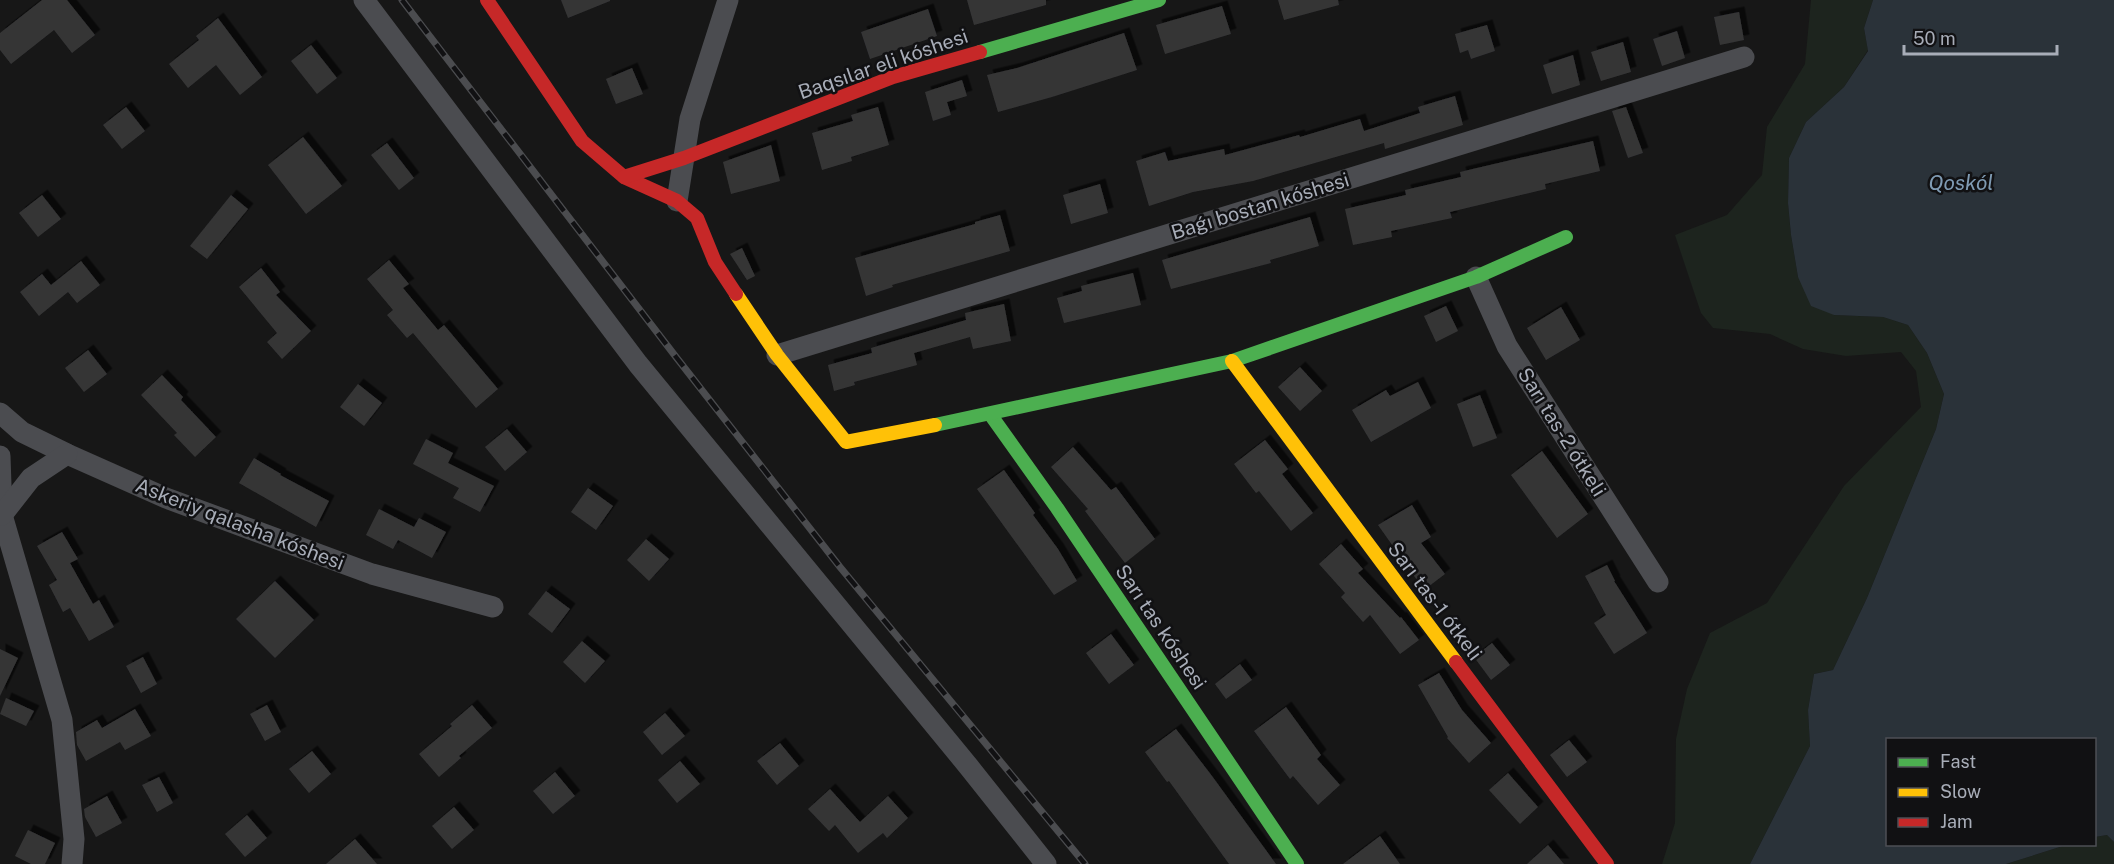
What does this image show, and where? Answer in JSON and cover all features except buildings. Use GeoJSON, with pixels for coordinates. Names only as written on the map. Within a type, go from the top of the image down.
{"type":"FeatureCollection","features":[{"type":"Feature","properties":{"kind":"street"},"geometry":{"type":"LineString","coordinates":[[364,0],[638,364],[962,758],[1046,864]]}},
{"type":"Feature","properties":{"kind":"street"},"geometry":{"type":"LineString","coordinates":[[488,0],[582,141],[624,177],[677,201],[697,218],[715,262],[777,355],[846,442],[990,414],[1232,361],[1476,278],[1566,237]]}},
{"type":"Feature","properties":{"kind":"street"},"geometry":{"type":"LineString","coordinates":[[677,201],[690,120],[728,0]]}},
{"type":"Feature","properties":{"kind":"street","name":"Baqsılar eli kóshesi"},"geometry":{"type":"LineString","coordinates":[[624,177],[684,158],[893,77],[1159,0]]}},
{"type":"Feature","properties":{"kind":"street","name":"Baǵı bostan kóshesi"},"geometry":{"type":"LineString","coordinates":[[777,355],[1744,57]]}},
{"type":"Feature","properties":{"kind":"street","name":"Sarı tas-2 ótkeli"},"geometry":{"type":"LineString","coordinates":[[1476,278],[1507,346],[1658,582]]}},
{"type":"Feature","properties":{"kind":"street","name":"Sarı tas-1 ótkeli"},"geometry":{"type":"LineString","coordinates":[[1232,361],[1607,864]]}},
{"type":"Feature","properties":{"kind":"street","name":"Askeriy qalasha kóshesi"},"geometry":{"type":"LineString","coordinates":[[0,413],[22,432],[166,498],[372,574],[493,607]]}},
{"type":"Feature","properties":{"kind":"street","name":"Sarı tas kóshesi"},"geometry":{"type":"LineString","coordinates":[[990,414],[1057,508],[1297,864]]}},
{"type":"Feature","properties":{"kind":"street"},"geometry":{"type":"LineString","coordinates":[[2,515],[31,478],[67,454]]}},
{"type":"Feature","properties":{"kind":"street"},"geometry":{"type":"LineString","coordinates":[[0,456],[2,515],[62,720],[74,839],[72,864]]}},
{"type":"Feature","properties":{"kind":"shaded area"},"geometry":{"type":"Polygon","coordinates":[[[1811,0],[1873,0],[1864,28],[1868,50],[1844,87],[1806,122],[1789,158],[1788,203],[1798,277],[1834,315],[1883,317],[1908,325],[1927,353],[1944,394],[1936,429],[1867,598],[1833,670],[1814,674],[1808,710],[1810,746],[1750,864],[1662,864],[1675,823],[1676,739],[1687,689],[1710,633],[1767,603],[1844,486],[1921,407],[1916,371],[1901,352],[1846,356],[1803,349],[1770,334],[1713,328],[1701,313],[1675,235],[1727,215],[1762,175],[1767,127],[1805,64],[1811,0]]]}},
{"type":"Feature","properties":{"kind":"shaded area"},"geometry":{"type":"Polygon","coordinates":[[[2107,835],[2114,842],[2114,864],[2006,864],[2063,846],[2096,846],[2096,837],[2107,835]]]}},
{"type":"Feature","properties":{"kind":"water","name":"Qoskól"},"geometry":{"type":"Polygon","coordinates":[[[1873,0],[2114,0],[2114,842],[2107,835],[2096,837],[2096,738],[1886,738],[1886,846],[2063,846],[2006,864],[1750,864],[1810,746],[1808,710],[1814,674],[1833,670],[1867,598],[1936,429],[1944,394],[1927,353],[1908,325],[1883,317],[1834,315],[1811,306],[1798,277],[1788,203],[1789,158],[1806,122],[1844,87],[1868,51],[1864,28],[1873,0]]]}},
{"type":"Feature","properties":{"kind":"railway"},"geometry":{"type":"LineString","coordinates":[[402,0],[840,567],[1085,864]]}},
{"type":"Feature","properties":{"kind":"traffic: fast"},"geometry":{"type":"LineString","coordinates":[[980,52],[1159,0]]}},
{"type":"Feature","properties":{"kind":"traffic: fast"},"geometry":{"type":"LineString","coordinates":[[935,425],[1232,361],[1476,277],[1566,237]]}},
{"type":"Feature","properties":{"kind":"traffic: fast"},"geometry":{"type":"LineString","coordinates":[[990,414],[1057,508],[1297,864]]}},
{"type":"Feature","properties":{"kind":"traffic: slow"},"geometry":{"type":"LineString","coordinates":[[736,294],[777,355],[846,442],[935,425]]}},
{"type":"Feature","properties":{"kind":"traffic: slow"},"geometry":{"type":"LineString","coordinates":[[1232,361],[1456,662]]}},
{"type":"Feature","properties":{"kind":"traffic: jam"},"geometry":{"type":"LineString","coordinates":[[487,0],[582,141],[624,177],[677,201],[697,218],[715,262],[736,294]]}},
{"type":"Feature","properties":{"kind":"traffic: jam"},"geometry":{"type":"LineString","coordinates":[[624,177],[684,158],[893,77],[980,52]]}},
{"type":"Feature","properties":{"kind":"traffic: jam"},"geometry":{"type":"LineString","coordinates":[[1456,662],[1607,864]]}}]}
